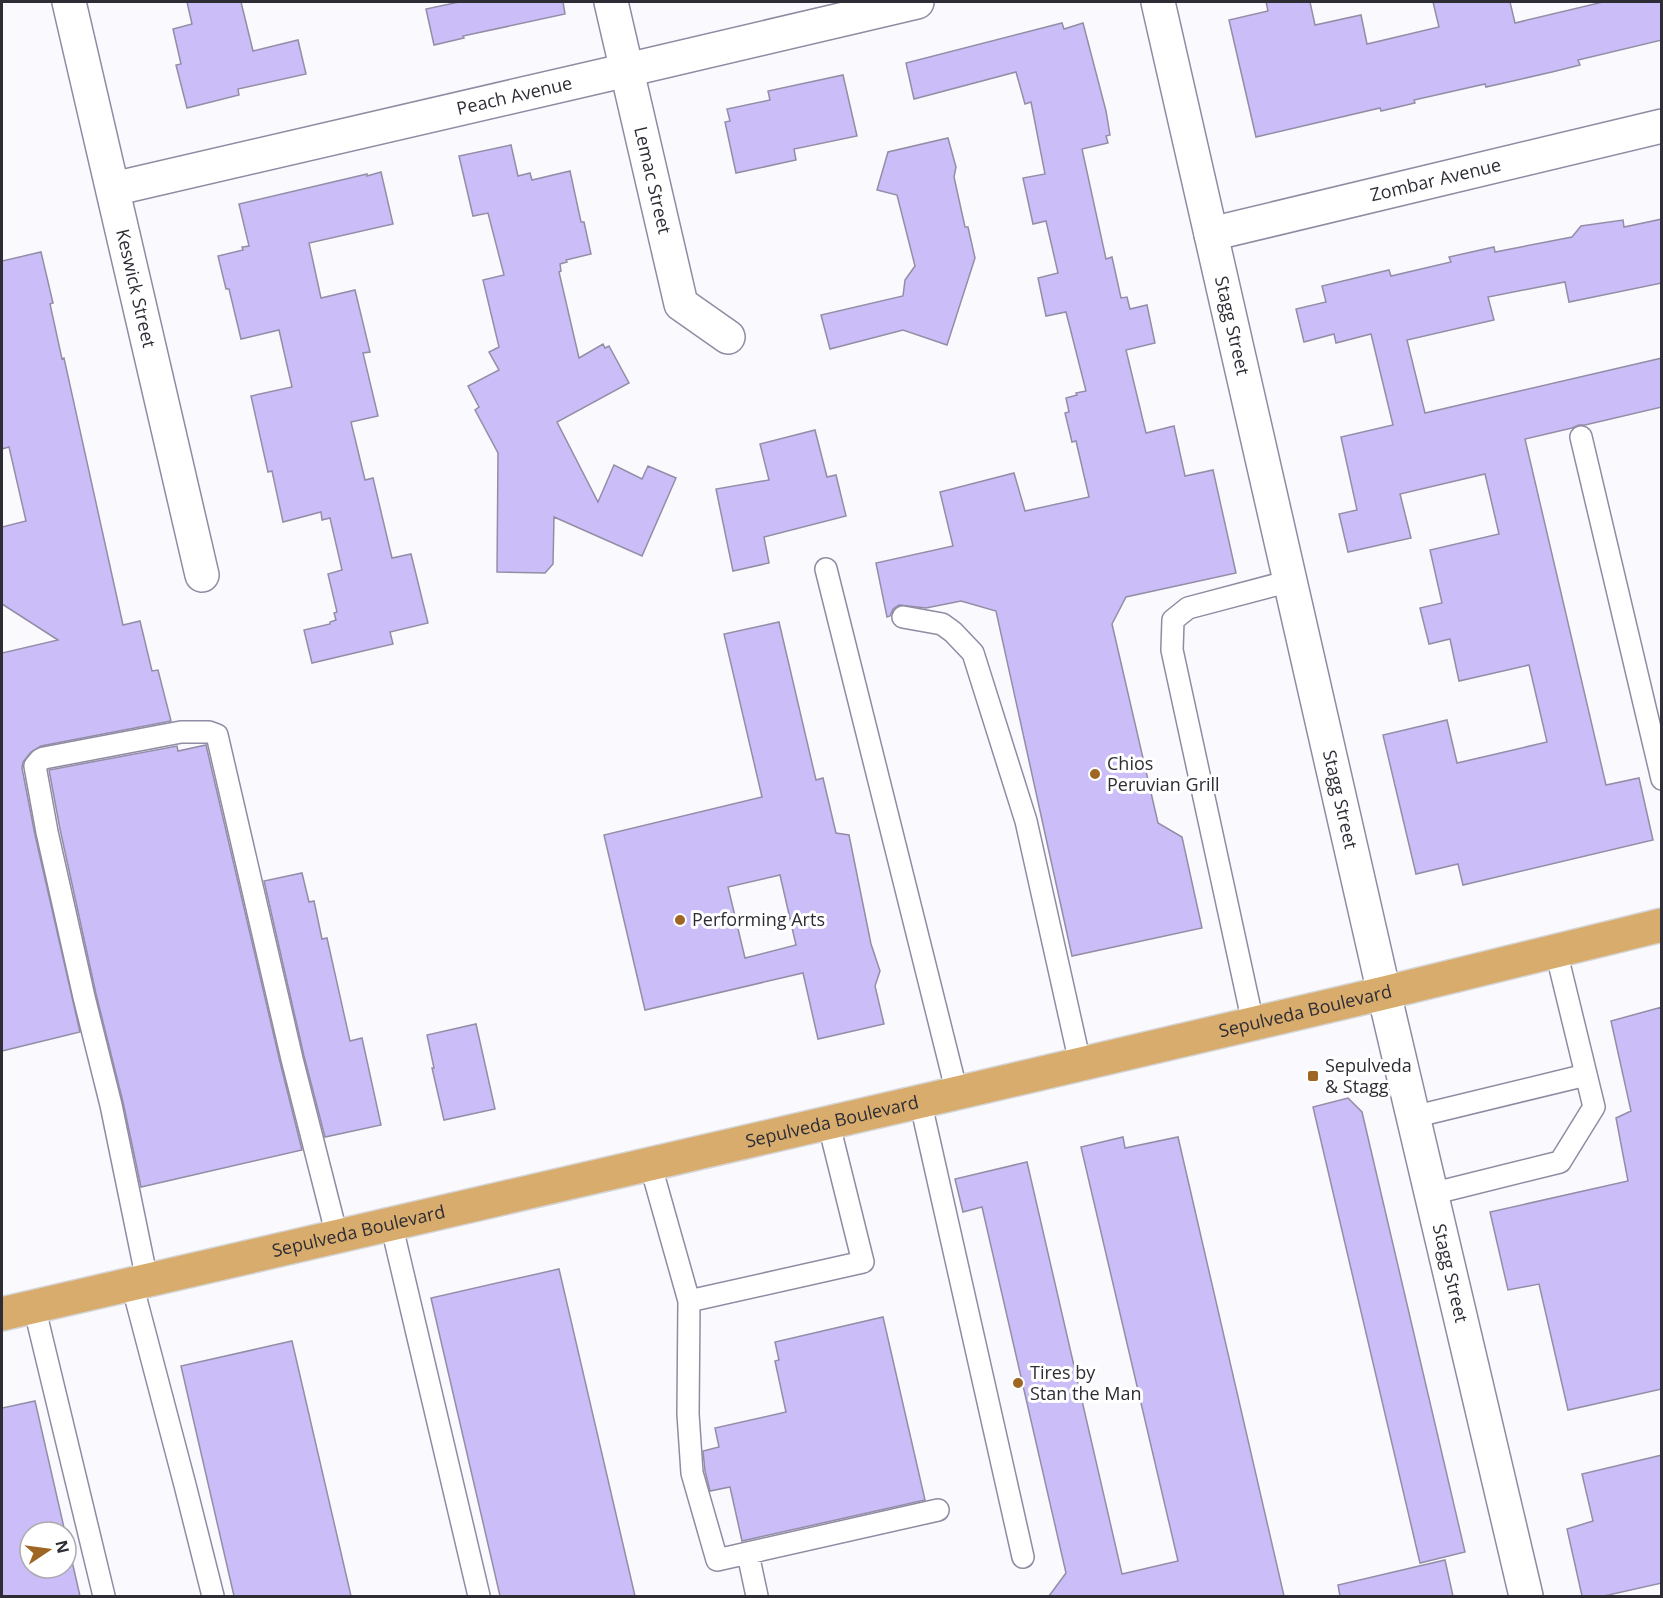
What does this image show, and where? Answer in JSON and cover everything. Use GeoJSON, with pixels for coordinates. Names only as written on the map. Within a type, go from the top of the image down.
{"type":"FeatureCollection","features":[{"type":"Feature","properties":{"kind":"main road","name":"Sepulveda Boulevard"},"geometry":{"type":"LineString","coordinates":[[2,1314],[1384,993],[1662,925]]}},
{"type":"Feature","properties":{"kind":"street","name":"Keswick Street"},"geometry":{"type":"LineString","coordinates":[[69,2],[202,574]]}},
{"type":"Feature","properties":{"kind":"street","name":"Lemac Street"},"geometry":{"type":"LineString","coordinates":[[611,2],[681,304],[728,336]]}},
{"type":"Feature","properties":{"kind":"street","name":"Peach Avenue"},"geometry":{"type":"LineString","coordinates":[[113,189],[917,2]]}},
{"type":"Feature","properties":{"kind":"street","name":"Stagg Street"},"geometry":{"type":"LineString","coordinates":[[1158,2],[1384,993],[1526,1596]]}},
{"type":"Feature","properties":{"kind":"street","name":"Zombar Avenue"},"geometry":{"type":"LineString","coordinates":[[1211,234],[1662,126]]}},
{"type":"Feature","properties":{"kind":"lane"},"geometry":{"type":"LineString","coordinates":[[1581,437],[1662,779]]}},
{"type":"Feature","properties":{"kind":"lane"},"geometry":{"type":"LineString","coordinates":[[826,569],[957,1093]]}},
{"type":"Feature","properties":{"kind":"lane"},"geometry":{"type":"LineString","coordinates":[[1252,1023],[1172,650],[1173,620],[1188,608],[1290,581]]}},
{"type":"Feature","properties":{"kind":"lane"},"geometry":{"type":"LineString","coordinates":[[903,617],[942,624],[973,653],[1026,821],[1080,1063]]}},
{"type":"Feature","properties":{"kind":"lane"},"geometry":{"type":"LineString","coordinates":[[213,1596],[140,1282],[111,1105],[84,997],[43,810],[35,766],[44,758],[181,732],[209,732],[217,735],[292,1059],[337,1236]]}},
{"type":"Feature","properties":{"kind":"lane"},"geometry":{"type":"LineString","coordinates":[[1431,1194],[1560,1162],[1594,1107],[1556,951]]}},
{"type":"Feature","properties":{"kind":"lane"},"geometry":{"type":"LineString","coordinates":[[1413,1117],[1586,1075]]}},
{"type":"Feature","properties":{"kind":"lane"},"geometry":{"type":"LineString","coordinates":[[920,1100],[1023,1557]]}},
{"type":"Feature","properties":{"kind":"lane"},"geometry":{"type":"LineString","coordinates":[[689,1301],[862,1262],[828,1121]]}},
{"type":"Feature","properties":{"kind":"lane"},"geometry":{"type":"LineString","coordinates":[[650,1163],[689,1301],[688,1414],[692,1473],[717,1560],[938,1510]]}},
{"type":"Feature","properties":{"kind":"lane"},"geometry":{"type":"LineString","coordinates":[[392,1223],[479,1596]]}},
{"type":"Feature","properties":{"kind":"lane"},"geometry":{"type":"LineString","coordinates":[[34,1306],[104,1596]]}},
{"type":"Feature","properties":{"kind":"lane"},"geometry":{"type":"LineString","coordinates":[[748,1554],[757,1596]]}},
{"type":"Feature","properties":{"kind":"building"},"geometry":{"type":"Polygon","coordinates":[[[187,2],[241,2],[253,51],[298,40],[306,74],[238,89],[239,95],[187,108],[176,65],[181,64],[173,29],[192,24],[187,2]]]}},
{"type":"Feature","properties":{"kind":"building"},"geometry":{"type":"Polygon","coordinates":[[[459,2],[563,2],[565,14],[463,36],[464,38],[434,45],[426,9],[459,2]]]}},
{"type":"Feature","properties":{"kind":"building"},"geometry":{"type":"Polygon","coordinates":[[[1266,2],[1310,2],[1315,25],[1361,15],[1367,44],[1439,27],[1433,2],[1510,2],[1515,23],[1603,2],[1662,2],[1662,40],[1578,60],[1580,65],[1552,72],[1486,87],[1485,84],[1414,100],[1415,103],[1381,111],[1380,108],[1256,137],[1229,20],[1268,11],[1266,2]]]}},
{"type":"Feature","properties":{"kind":"building"},"geometry":{"type":"Polygon","coordinates":[[[1062,23],[1064,29],[1083,23],[1106,111],[1110,135],[1106,136],[1108,143],[1082,149],[1106,259],[1112,257],[1121,298],[1127,297],[1130,309],[1147,305],[1155,343],[1126,350],[1146,433],[1174,426],[1185,476],[1213,470],[1236,573],[1126,597],[1112,624],[1158,823],[1182,837],[1202,928],[1072,956],[996,611],[961,601],[926,608],[899,605],[887,617],[876,563],[953,546],[940,492],[1014,473],[1025,511],[1089,497],[1076,441],[1072,442],[1065,413],[1069,412],[1066,398],[1086,391],[1066,312],[1046,316],[1038,278],[1058,273],[1046,221],[1033,224],[1023,178],[1045,174],[1031,102],[1025,104],[1016,72],[914,99],[906,63],[1062,23]]]}},
{"type":"Feature","properties":{"kind":"building"},"geometry":{"type":"Polygon","coordinates":[[[843,75],[857,136],[794,149],[796,160],[736,173],[725,122],[730,121],[727,109],[770,100],[768,91],[843,75]]]}},
{"type":"Feature","properties":{"kind":"building"},"geometry":{"type":"Polygon","coordinates":[[[948,138],[956,167],[954,177],[965,227],[968,227],[975,258],[947,345],[903,330],[830,349],[821,315],[903,296],[905,280],[915,266],[897,195],[877,190],[888,152],[948,138]]]}},
{"type":"Feature","properties":{"kind":"building"},"geometry":{"type":"Polygon","coordinates":[[[511,145],[518,176],[530,173],[532,180],[570,171],[581,222],[584,222],[591,254],[566,260],[567,262],[560,264],[561,271],[559,272],[579,358],[603,344],[605,348],[609,346],[629,383],[557,422],[598,502],[614,465],[642,479],[648,466],[676,478],[642,556],[554,517],[553,564],[545,573],[497,572],[498,453],[475,410],[479,407],[468,386],[499,370],[489,352],[499,347],[483,280],[504,275],[488,213],[473,216],[459,156],[511,145]]]}},
{"type":"Feature","properties":{"kind":"building"},"geometry":{"type":"Polygon","coordinates":[[[381,172],[393,224],[309,243],[321,298],[355,290],[370,352],[363,353],[378,416],[351,422],[365,480],[373,478],[392,558],[411,554],[428,623],[390,632],[393,644],[312,663],[304,630],[330,624],[336,620],[334,613],[337,612],[328,574],[342,570],[330,518],[322,520],[321,512],[283,522],[272,471],[268,472],[251,396],[292,387],[279,330],[241,339],[218,256],[243,250],[242,247],[249,246],[239,204],[381,172]]]}},
{"type":"Feature","properties":{"kind":"building"},"geometry":{"type":"Polygon","coordinates":[[[1662,219],[1662,283],[1569,302],[1565,282],[1488,297],[1494,320],[1407,340],[1425,413],[1662,358],[1662,407],[1525,439],[1606,785],[1639,778],[1653,840],[1463,885],[1458,864],[1416,874],[1383,735],[1447,720],[1457,763],[1547,742],[1529,665],[1459,681],[1450,639],[1429,644],[1420,608],[1442,603],[1430,550],[1499,534],[1485,474],[1400,494],[1411,538],[1348,552],[1339,514],[1357,510],[1341,437],[1393,425],[1371,334],[1336,343],[1334,334],[1304,342],[1296,309],[1326,302],[1322,286],[1389,270],[1391,276],[1451,262],[1449,257],[1494,247],[1495,252],[1572,237],[1581,226],[1623,220],[1624,227],[1662,219]]]}},
{"type":"Feature","properties":{"kind":"building"},"geometry":{"type":"Polygon","coordinates":[[[41,252],[53,303],[50,304],[62,359],[64,358],[123,625],[140,621],[152,671],[158,670],[171,721],[41,746],[31,752],[23,762],[22,768],[35,835],[80,1032],[2,1051],[2,653],[58,640],[2,604],[2,527],[26,521],[9,447],[2,449],[2,261],[41,252]]]}},
{"type":"Feature","properties":{"kind":"building"},"geometry":{"type":"Polygon","coordinates":[[[815,430],[827,477],[836,475],[846,516],[764,537],[769,563],[733,571],[716,489],[769,480],[760,444],[815,430]]]}},
{"type":"Feature","properties":{"kind":"building"},"geometry":{"type":"Polygon","coordinates":[[[779,622],[816,780],[823,778],[836,833],[849,835],[871,944],[880,971],[875,986],[884,1024],[818,1039],[803,973],[645,1010],[604,835],[762,797],[724,634],[779,622]],[[780,875],[728,887],[745,958],[796,945],[780,875]]]}},
{"type":"Feature","properties":{"kind":"building"},"geometry":{"type":"Polygon","coordinates":[[[206,745],[302,1150],[141,1187],[96,994],[49,770],[177,746],[178,751],[206,745]]]}},
{"type":"Feature","properties":{"kind":"building"},"geometry":{"type":"Polygon","coordinates":[[[302,873],[309,902],[314,901],[322,939],[327,938],[350,1041],[362,1038],[381,1125],[325,1137],[264,881],[302,873]]]}},
{"type":"Feature","properties":{"kind":"building"},"geometry":{"type":"Polygon","coordinates":[[[1662,1007],[1662,1389],[1568,1410],[1539,1284],[1508,1290],[1490,1212],[1628,1181],[1616,1118],[1631,1111],[1611,1021],[1662,1007]]]}},
{"type":"Feature","properties":{"kind":"building"},"geometry":{"type":"Polygon","coordinates":[[[476,1024],[495,1109],[444,1120],[427,1035],[476,1024]]]}},
{"type":"Feature","properties":{"kind":"building"},"geometry":{"type":"Polygon","coordinates":[[[1348,1098],[1362,1112],[1465,1552],[1420,1563],[1313,1107],[1348,1098]]]}},
{"type":"Feature","properties":{"kind":"building"},"geometry":{"type":"Polygon","coordinates":[[[1123,1137],[1125,1148],[1178,1137],[1284,1596],[1049,1596],[1066,1573],[982,1207],[963,1212],[955,1179],[1027,1162],[1122,1574],[1178,1561],[1081,1147],[1123,1137]]]}},
{"type":"Feature","properties":{"kind":"building"},"geometry":{"type":"Polygon","coordinates":[[[559,1269],[635,1596],[500,1596],[431,1298],[559,1269]]]}},
{"type":"Feature","properties":{"kind":"building"},"geometry":{"type":"Polygon","coordinates":[[[883,1317],[925,1500],[742,1541],[730,1487],[710,1491],[705,1471],[703,1451],[719,1447],[715,1428],[786,1412],[775,1361],[779,1360],[775,1342],[883,1317]]]}},
{"type":"Feature","properties":{"kind":"building"},"geometry":{"type":"Polygon","coordinates":[[[292,1341],[351,1596],[234,1596],[181,1366],[292,1341]]]}},
{"type":"Feature","properties":{"kind":"building"},"geometry":{"type":"Polygon","coordinates":[[[35,1401],[62,1520],[18,1520],[18,1580],[76,1580],[80,1596],[2,1596],[2,1408],[35,1401]]]}},
{"type":"Feature","properties":{"kind":"building"},"geometry":{"type":"Polygon","coordinates":[[[1662,1455],[1662,1583],[1604,1596],[1582,1596],[1567,1529],[1593,1521],[1582,1474],[1662,1455]]]}},
{"type":"Feature","properties":{"kind":"building"},"geometry":{"type":"Polygon","coordinates":[[[1445,1560],[1453,1596],[1340,1596],[1338,1585],[1445,1560]]]}},
{"type":"Feature","properties":{"kind":"place","name":"Chios Peruvian Grill"},"geometry":{"type":"Point","coordinates":[1095,774]}},
{"type":"Feature","properties":{"kind":"place","name":"Performing Arts"},"geometry":{"type":"Point","coordinates":[680,920]}},
{"type":"Feature","properties":{"kind":"place","name":"Sepulveda & Stagg"},"geometry":{"type":"Point","coordinates":[1313,1076]}},
{"type":"Feature","properties":{"kind":"place","name":"Tires by Stan the Man"},"geometry":{"type":"Point","coordinates":[1018,1383]}}]}
